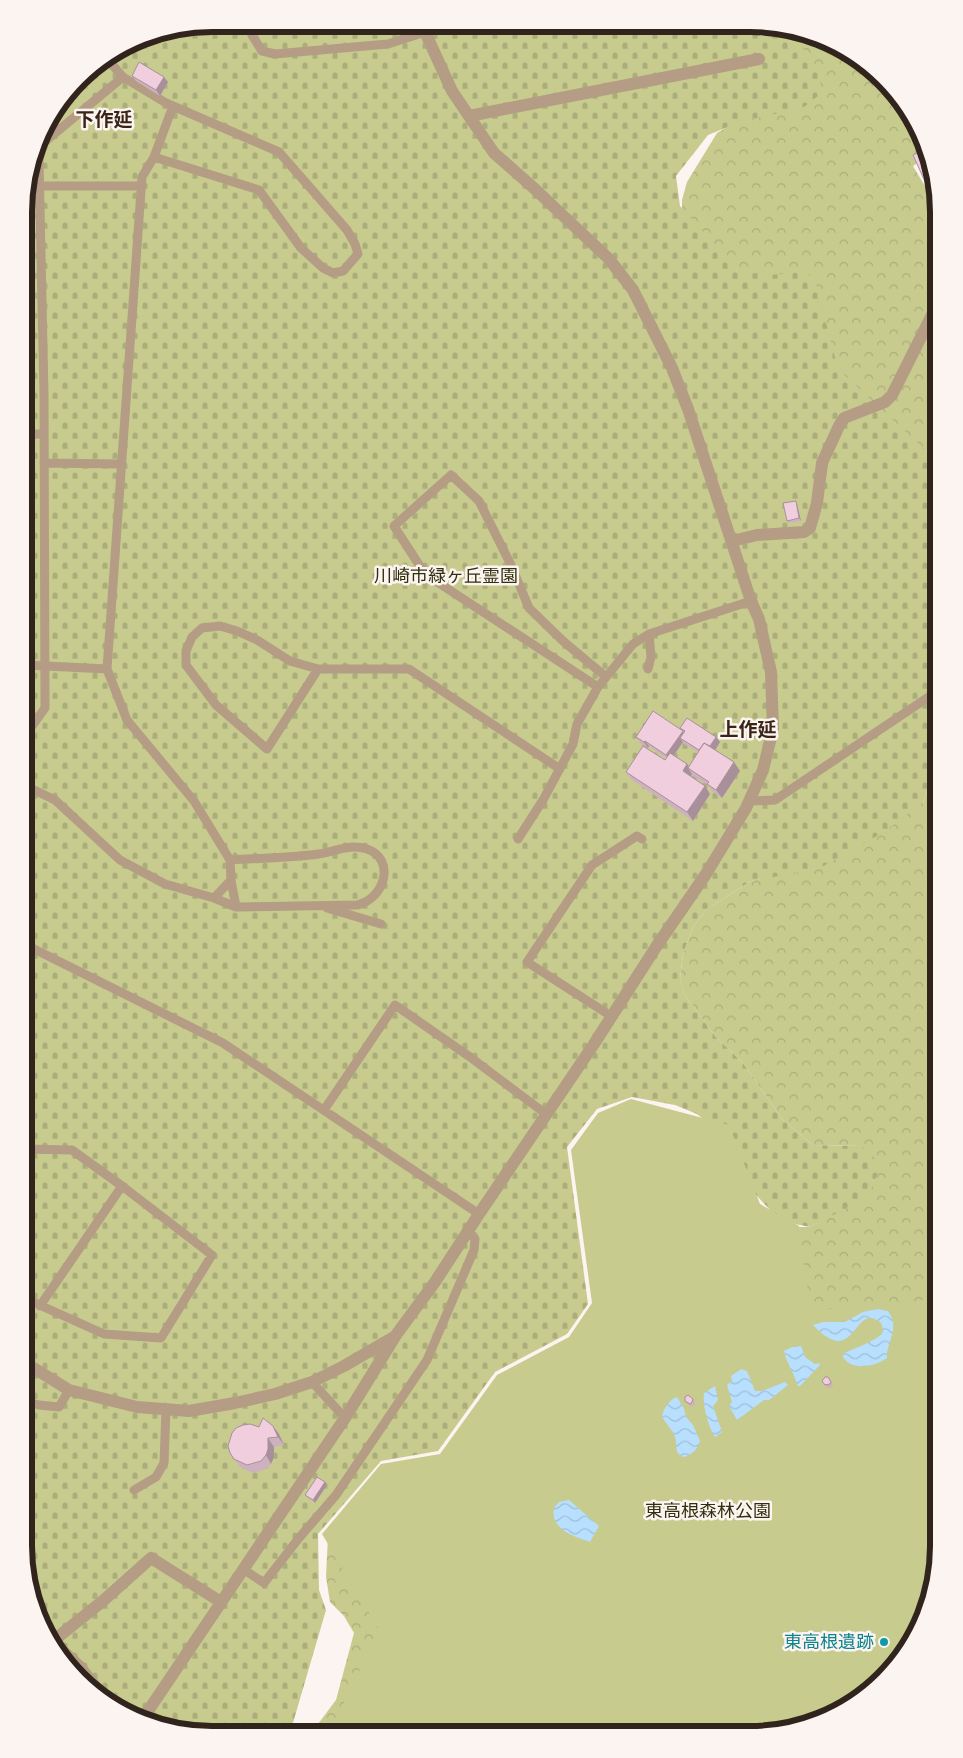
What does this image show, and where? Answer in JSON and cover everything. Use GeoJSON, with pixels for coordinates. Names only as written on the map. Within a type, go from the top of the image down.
{"type":"FeatureCollection","features":[{"type":"Feature","properties":{"kind":"street"},"geometry":{"type":"LineString","coordinates":[[147,1713],[344,1418],[396,1335],[435,1282],[706,874],[749,801],[763,770],[773,728],[771,672],[759,619],[751,601],[672,368],[633,290],[609,259],[494,153],[452,91],[425,32]]}},
{"type":"Feature","properties":{"kind":"street"},"geometry":{"type":"LineString","coordinates":[[469,116],[758,59]]}},
{"type":"Feature","properties":{"kind":"street"},"geometry":{"type":"LineString","coordinates":[[732,541],[757,535],[804,532],[810,528],[817,503],[822,462],[839,426],[844,418],[885,402],[892,395],[931,318]]}},
{"type":"Feature","properties":{"kind":"street"},"geometry":{"type":"LineString","coordinates":[[32,1367],[68,1390],[137,1407],[189,1411],[275,1394],[312,1382],[344,1366],[396,1335]]}},
{"type":"Feature","properties":{"kind":"street"},"geometry":{"type":"LineString","coordinates":[[57,1637],[104,1600],[151,1558],[221,1602]]}},
{"type":"Feature","properties":{"kind":"street"},"geometry":{"type":"LineString","coordinates":[[75,1662],[86,1674]]}},
{"type":"Feature","properties":{"kind":"lane"},"geometry":{"type":"LineString","coordinates":[[251,32],[262,51],[275,54],[388,44],[417,32]]}},
{"type":"Feature","properties":{"kind":"lane"},"geometry":{"type":"LineString","coordinates":[[112,63],[123,77],[173,106],[279,152],[347,230],[358,254],[343,271],[333,273],[323,268],[301,248],[260,190],[154,157]]}},
{"type":"Feature","properties":{"kind":"lane"},"geometry":{"type":"LineString","coordinates":[[50,135],[123,77]]}},
{"type":"Feature","properties":{"kind":"lane"},"geometry":{"type":"LineString","coordinates":[[173,106],[154,157],[142,177],[107,669],[127,720],[194,801],[230,860],[231,880],[236,907]]}},
{"type":"Feature","properties":{"kind":"lane"},"geometry":{"type":"LineString","coordinates":[[32,726],[45,708],[44,434],[39,166]]}},
{"type":"Feature","properties":{"kind":"lane"},"geometry":{"type":"LineString","coordinates":[[39,186],[141,186]]}},
{"type":"Feature","properties":{"kind":"lane"},"geometry":{"type":"LineString","coordinates":[[32,434],[44,434]]}},
{"type":"Feature","properties":{"kind":"lane"},"geometry":{"type":"LineString","coordinates":[[44,463],[122,464]]}},
{"type":"Feature","properties":{"kind":"lane"},"geometry":{"type":"LineString","coordinates":[[598,687],[425,574],[394,526],[450,475],[480,501],[511,565],[529,608],[563,641],[606,677]]}},
{"type":"Feature","properties":{"kind":"lane"},"geometry":{"type":"LineString","coordinates":[[518,839],[560,769],[572,744],[578,724],[598,687],[633,644],[649,634],[751,601]]}},
{"type":"Feature","properties":{"kind":"lane"},"geometry":{"type":"LineString","coordinates":[[318,669],[267,749],[216,705],[186,665],[186,651],[192,637],[202,628],[220,626],[257,640],[290,661],[318,669],[409,669],[560,769]]}},
{"type":"Feature","properties":{"kind":"lane"},"geometry":{"type":"LineString","coordinates":[[648,668],[651,657],[649,634]]}},
{"type":"Feature","properties":{"kind":"lane"},"geometry":{"type":"LineString","coordinates":[[32,665],[107,669]]}},
{"type":"Feature","properties":{"kind":"lane"},"geometry":{"type":"LineString","coordinates":[[749,801],[775,800],[931,695]]}},
{"type":"Feature","properties":{"kind":"lane"},"geometry":{"type":"LineString","coordinates":[[32,789],[55,800],[120,860],[165,884],[214,898],[236,907],[364,903],[375,896],[384,881],[382,863],[377,856],[365,848],[346,847],[321,854],[230,860]]}},
{"type":"Feature","properties":{"kind":"lane"},"geometry":{"type":"LineString","coordinates":[[611,1016],[528,962],[592,864],[637,836],[642,838]]}},
{"type":"Feature","properties":{"kind":"lane"},"geometry":{"type":"LineString","coordinates":[[214,898],[231,880]]}},
{"type":"Feature","properties":{"kind":"lane"},"geometry":{"type":"LineString","coordinates":[[318,905],[380,924]]}},
{"type":"Feature","properties":{"kind":"lane"},"geometry":{"type":"LineString","coordinates":[[32,948],[223,1043],[479,1214]]}},
{"type":"Feature","properties":{"kind":"lane"},"geometry":{"type":"LineString","coordinates":[[324,1110],[395,1005],[470,1057],[546,1114]]}},
{"type":"Feature","properties":{"kind":"lane"},"geometry":{"type":"LineString","coordinates":[[32,1149],[72,1150],[212,1255],[161,1338],[104,1334],[32,1302]]}},
{"type":"Feature","properties":{"kind":"lane"},"geometry":{"type":"LineString","coordinates":[[40,1306],[122,1186]]}},
{"type":"Feature","properties":{"kind":"lane"},"geometry":{"type":"LineString","coordinates":[[242,1569],[264,1583],[336,1495],[427,1360],[474,1250],[475,1239],[468,1231]]}},
{"type":"Feature","properties":{"kind":"lane"},"geometry":{"type":"LineString","coordinates":[[312,1382],[344,1418]]}},
{"type":"Feature","properties":{"kind":"lane"},"geometry":{"type":"LineString","coordinates":[[32,1404],[59,1407],[68,1390]]}},
{"type":"Feature","properties":{"kind":"lane"},"geometry":{"type":"LineString","coordinates":[[134,1490],[156,1477],[164,1463],[166,1409]]}},
{"type":"Feature","properties":{"kind":"green space","name":"川崎市緑ヶ丘霊園"},"geometry":{"type":"Polygon","coordinates":[[[212,32],[751,32],[759,33],[760,36],[775,34],[797,39],[816,67],[823,92],[804,107],[740,122],[708,135],[676,176],[680,206],[738,271],[768,275],[807,272],[816,284],[838,369],[931,456],[931,782],[923,802],[884,832],[818,869],[751,881],[707,909],[693,927],[683,954],[680,978],[684,994],[715,1036],[743,1063],[782,1119],[813,1145],[861,1146],[882,1165],[867,1197],[810,1227],[780,1221],[747,1185],[721,1134],[697,1114],[675,1105],[632,1097],[597,1109],[567,1147],[588,1304],[567,1334],[495,1372],[438,1451],[381,1461],[318,1534],[319,1590],[326,1610],[292,1726],[212,1726],[189,1724],[143,1712],[112,1695],[85,1673],[63,1646],[51,1625],[42,1604],[36,1581],[32,1546],[32,212],[36,177],[42,154],[63,112],[94,77],[112,63],[143,46],[189,34],[212,32]]]}},
{"type":"Feature","properties":{"kind":"green space"},"geometry":{"type":"Polygon","coordinates":[[[798,39],[820,46],[851,63],[869,77],[900,112],[921,154],[922,159],[913,166],[926,188],[929,189],[931,212],[931,552],[751,285],[682,212],[682,200],[687,182],[717,133],[732,124],[798,45],[798,39]]]}},
{"type":"Feature","properties":{"kind":"green space","name":"東高根森林公園"},"geometry":{"type":"Polygon","coordinates":[[[931,782],[931,1317],[594,1726],[316,1726],[336,1700],[354,1633],[344,1616],[330,1602],[326,1577],[328,1536],[425,1470],[575,1336],[745,1195],[779,1227],[810,1227],[833,1214],[861,1146],[813,1145],[782,1119],[743,1063],[715,1036],[684,994],[680,978],[683,954],[693,927],[707,909],[751,881],[770,877],[923,802],[931,782]]]}},
{"type":"Feature","properties":{"kind":"green space","name":"東高根森林公園"},"geometry":{"type":"Polygon","coordinates":[[[631,1099],[729,1125],[760,1204],[799,1226],[811,1314],[844,1305],[881,1301],[913,1303],[931,1296],[931,1546],[927,1581],[917,1615],[900,1646],[869,1681],[851,1695],[820,1712],[786,1722],[751,1726],[333,1726],[379,1629],[322,1534],[381,1464],[440,1454],[497,1375],[569,1337],[592,1303],[571,1150],[598,1113],[631,1099]]]}},
{"type":"Feature","properties":{"kind":"water"},"geometry":{"type":"Polygon","coordinates":[[[877,1309],[888,1311],[892,1317],[893,1329],[887,1358],[871,1365],[852,1365],[847,1362],[843,1354],[881,1335],[883,1332],[882,1324],[873,1318],[865,1319],[847,1338],[838,1341],[827,1337],[813,1325],[823,1322],[845,1322],[863,1312],[877,1309]]]}},
{"type":"Feature","properties":{"kind":"water"},"geometry":{"type":"Polygon","coordinates":[[[801,1346],[805,1357],[820,1365],[798,1386],[784,1351],[792,1347],[801,1346]]]}},
{"type":"Feature","properties":{"kind":"water"},"geometry":{"type":"Polygon","coordinates":[[[741,1369],[747,1371],[755,1391],[762,1391],[785,1382],[788,1385],[769,1400],[764,1400],[737,1420],[729,1406],[732,1402],[727,1385],[732,1381],[731,1376],[741,1369]]]}},
{"type":"Feature","properties":{"kind":"water"},"geometry":{"type":"Polygon","coordinates":[[[715,1386],[718,1400],[713,1406],[722,1432],[715,1437],[706,1416],[704,1393],[715,1386]]]}},
{"type":"Feature","properties":{"kind":"water"},"geometry":{"type":"Polygon","coordinates":[[[677,1397],[700,1441],[698,1447],[685,1457],[677,1452],[674,1434],[662,1416],[667,1405],[677,1397]]]}},
{"type":"Feature","properties":{"kind":"water"},"geometry":{"type":"Polygon","coordinates":[[[569,1500],[599,1526],[590,1542],[564,1531],[556,1521],[554,1508],[559,1502],[569,1500]]]}},
{"type":"Feature","properties":{"kind":"building"},"geometry":{"type":"Polygon","coordinates":[[[139,62],[164,77],[156,90],[132,76],[139,62]]]}},
{"type":"Feature","properties":{"kind":"building"},"geometry":{"type":"Polygon","coordinates":[[[920,152],[927,177],[927,186],[913,155],[920,152]]]}},
{"type":"Feature","properties":{"kind":"building"},"geometry":{"type":"Polygon","coordinates":[[[796,501],[799,518],[787,521],[783,503],[796,501]]]}},
{"type":"Feature","properties":{"kind":"building"},"geometry":{"type":"Polygon","coordinates":[[[653,711],[683,731],[666,755],[636,737],[653,711]]]}},
{"type":"Feature","properties":{"kind":"building"},"geometry":{"type":"Polygon","coordinates":[[[687,718],[716,737],[710,746],[704,743],[699,750],[680,738],[685,731],[680,728],[687,718]]]}},
{"type":"Feature","properties":{"kind":"building"},"geometry":{"type":"Polygon","coordinates":[[[704,743],[734,762],[716,790],[707,784],[709,782],[688,768],[704,743]]]}},
{"type":"Feature","properties":{"kind":"building"},"geometry":{"type":"Polygon","coordinates":[[[643,746],[665,760],[670,753],[687,764],[683,771],[705,786],[687,812],[626,772],[643,746]]]}},
{"type":"Feature","properties":{"kind":"building"},"geometry":{"type":"Polygon","coordinates":[[[825,1377],[828,1377],[831,1382],[830,1384],[825,1385],[822,1381],[825,1377]]]}},
{"type":"Feature","properties":{"kind":"building"},"geometry":{"type":"Polygon","coordinates":[[[688,1395],[693,1399],[690,1404],[685,1401],[685,1397],[688,1395]]]}},
{"type":"Feature","properties":{"kind":"building"},"geometry":{"type":"Polygon","coordinates":[[[263,1418],[273,1426],[278,1437],[268,1438],[266,1455],[261,1461],[247,1465],[234,1459],[228,1446],[232,1433],[236,1428],[243,1425],[250,1424],[259,1427],[263,1418]]]}},
{"type":"Feature","properties":{"kind":"building"},"geometry":{"type":"Polygon","coordinates":[[[317,1477],[325,1482],[313,1500],[305,1495],[317,1477]]]}},
{"type":"Feature","properties":{"kind":"place","name":"東高根遺跡"},"geometry":{"type":"Point","coordinates":[884,1642]}},
{"type":"Feature","properties":{"kind":"district","name":"下作延"},"geometry":{"type":"Point","coordinates":[104,119]}},
{"type":"Feature","properties":{"kind":"district","name":"上作延"},"geometry":{"type":"Point","coordinates":[748,729]}}]}
